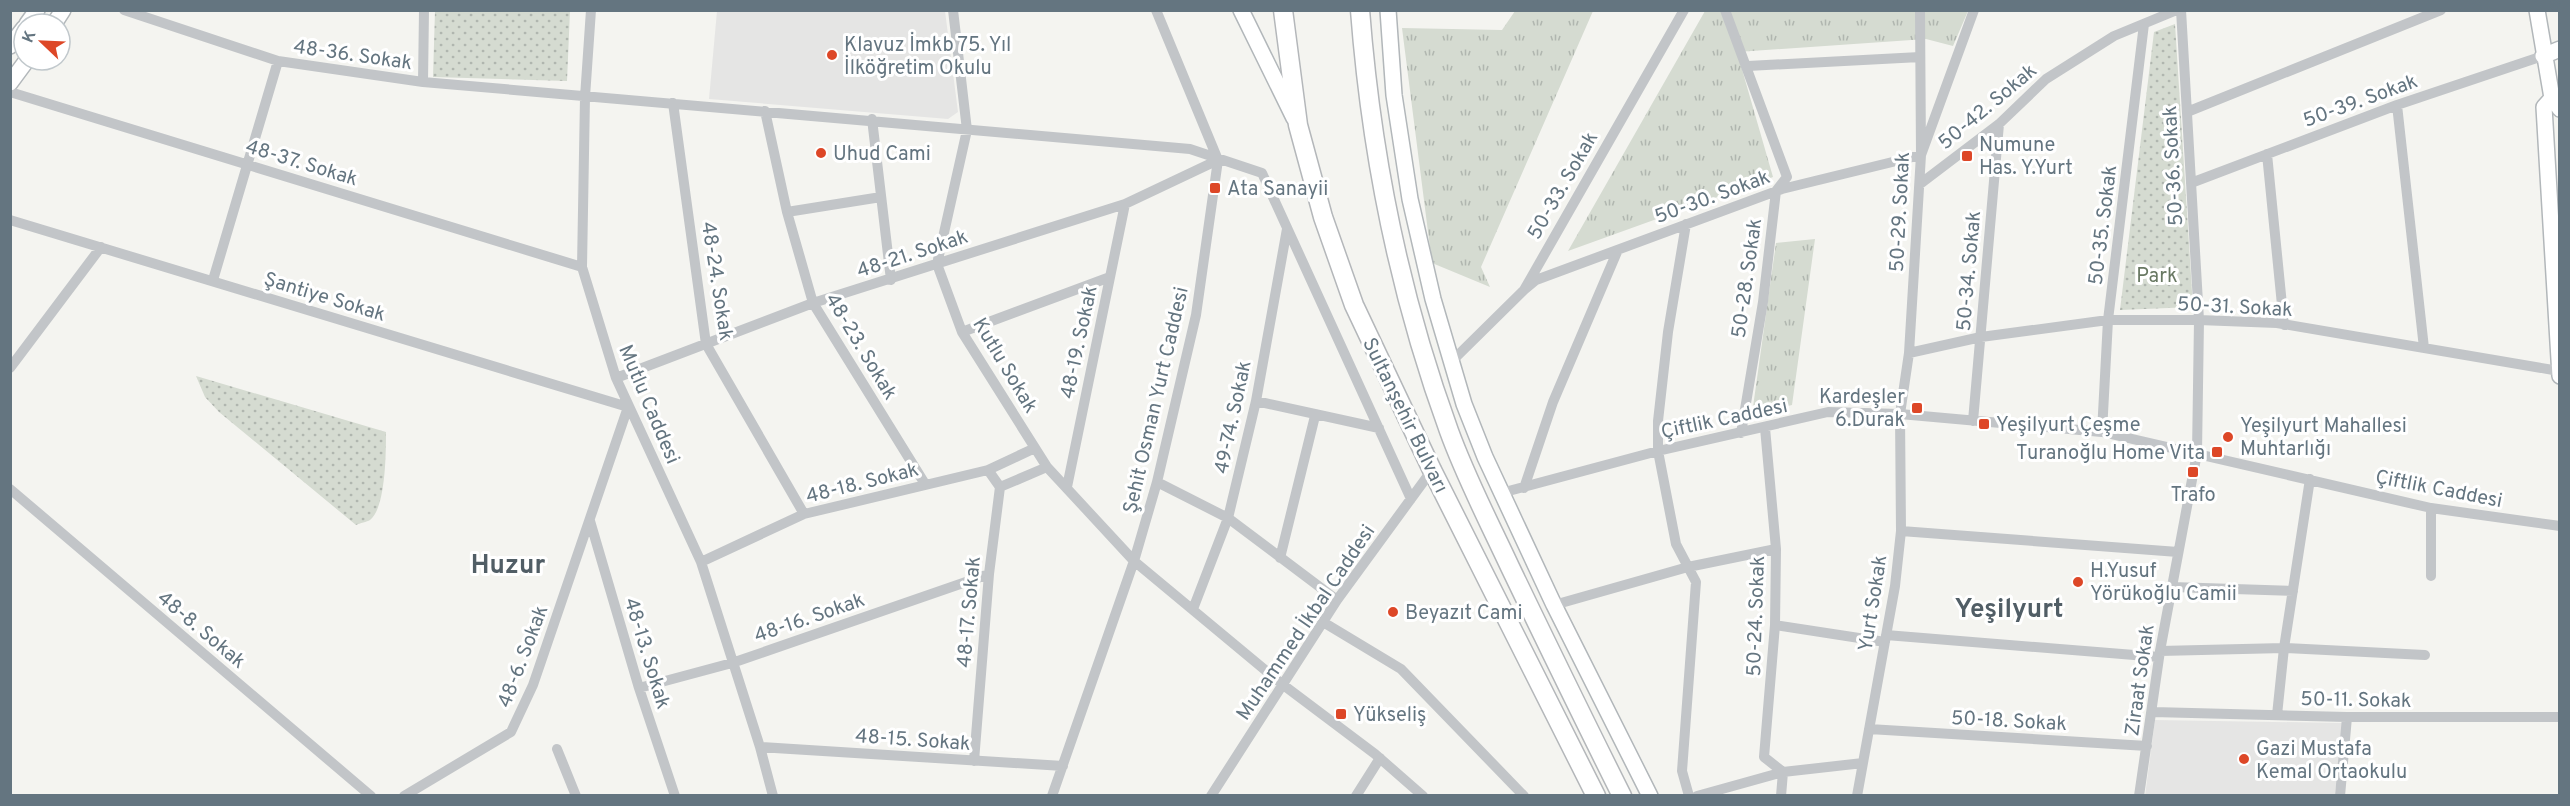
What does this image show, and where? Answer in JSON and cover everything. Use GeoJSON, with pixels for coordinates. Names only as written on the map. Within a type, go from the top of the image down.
{"type":"FeatureCollection","features":[{"type":"Feature","properties":{"kind":"highway","name":"Sultanşehir Bulvarı"},"geometry":{"type":"LineString","coordinates":[[1283,10],[1298,125],[1340,267],[1386,377],[1596,795]]}},
{"type":"Feature","properties":{"kind":"highway","name":"Sultanşehir Bulvarı"},"geometry":{"type":"LineString","coordinates":[[1360,10],[1364,59],[1385,200],[1417,331],[1449,430],[1476,494],[1622,795]]}},
{"type":"Feature","properties":{"kind":"street","name":"48-36. Sokak"},"geometry":{"type":"LineString","coordinates":[[124,10],[278,61],[423,82],[585,98],[872,119],[966,130],[1190,149],[1218,160],[1262,172],[1287,229]]}},
{"type":"Feature","properties":{"kind":"street"},"geometry":{"type":"LineString","coordinates":[[423,82],[424,10]]}},
{"type":"Feature","properties":{"kind":"street","name":"Mutlu Caddesi"},"geometry":{"type":"LineString","coordinates":[[591,10],[585,98],[582,267],[616,378],[701,562],[773,795]]}},
{"type":"Feature","properties":{"kind":"street"},"geometry":{"type":"LineString","coordinates":[[937,264],[966,130],[953,10]]}},
{"type":"Feature","properties":{"kind":"street"},"geometry":{"type":"LineString","coordinates":[[1156,10],[1218,160]]}},
{"type":"Feature","properties":{"kind":"street"},"geometry":{"type":"LineString","coordinates":[[1241,10],[1298,125]]}},
{"type":"Feature","properties":{"kind":"street"},"geometry":{"type":"LineString","coordinates":[[1388,10],[1394,95],[1410,200],[1451,362],[1474,430],[1502,493],[1554,605],[1650,795]]}},
{"type":"Feature","properties":{"kind":"street","name":"50-33. Sokak"},"geometry":{"type":"LineString","coordinates":[[1451,362],[1524,290],[1684,10]]}},
{"type":"Feature","properties":{"kind":"street"},"geometry":{"type":"LineString","coordinates":[[1725,10],[1748,66],[1920,57]]}},
{"type":"Feature","properties":{"kind":"street","name":"50-29. Sokak"},"geometry":{"type":"LineString","coordinates":[[1900,414],[1909,353],[1920,184],[1920,10]]}},
{"type":"Feature","properties":{"kind":"street"},"geometry":{"type":"LineString","coordinates":[[1921,155],[1974,10]]}},
{"type":"Feature","properties":{"kind":"street","name":"50-42. Sokak"},"geometry":{"type":"LineString","coordinates":[[1920,184],[1999,124],[2046,79],[2114,36],[2179,10]]}},
{"type":"Feature","properties":{"kind":"street","name":"50-36. Sokak"},"geometry":{"type":"LineString","coordinates":[[2179,10],[2199,320]]}},
{"type":"Feature","properties":{"kind":"street"},"geometry":{"type":"LineString","coordinates":[[2187,112],[2441,10]]}},
{"type":"Feature","properties":{"kind":"street"},"geometry":{"type":"LineString","coordinates":[[2537,10],[2543,56],[2555,103],[2544,107],[2559,376]]}},
{"type":"Feature","properties":{"kind":"street","name":"50-35. Sokak"},"geometry":{"type":"LineString","coordinates":[[2102,432],[2109,320],[2144,24]]}},
{"type":"Feature","properties":{"kind":"street"},"geometry":{"type":"LineString","coordinates":[[2543,56],[2559,49]]}},
{"type":"Feature","properties":{"kind":"street","name":"50-39. Sokak"},"geometry":{"type":"LineString","coordinates":[[2191,183],[2397,105],[2543,56]]}},
{"type":"Feature","properties":{"kind":"street"},"geometry":{"type":"LineString","coordinates":[[213,280],[278,61]]}},
{"type":"Feature","properties":{"kind":"street","name":"50-28. Sokak"},"geometry":{"type":"LineString","coordinates":[[1741,433],[1763,302],[1776,191],[1787,177],[1748,66]]}},
{"type":"Feature","properties":{"kind":"street","name":"48-37. Sokak"},"geometry":{"type":"LineString","coordinates":[[10,92],[582,267]]}},
{"type":"Feature","properties":{"kind":"street","name":"48-24. Sokak"},"geometry":{"type":"LineString","coordinates":[[673,103],[706,344],[804,514]]}},
{"type":"Feature","properties":{"kind":"street"},"geometry":{"type":"LineString","coordinates":[[2397,105],[2424,348]]}},
{"type":"Feature","properties":{"kind":"street","name":"48-23. Sokak"},"geometry":{"type":"LineString","coordinates":[[765,111],[787,212],[813,303],[925,484]]}},
{"type":"Feature","properties":{"kind":"street"},"geometry":{"type":"LineString","coordinates":[[872,119],[891,280]]}},
{"type":"Feature","properties":{"kind":"street","name":"50-34. Sokak"},"geometry":{"type":"LineString","coordinates":[[1973,421],[1999,124]]}},
{"type":"Feature","properties":{"kind":"street"},"geometry":{"type":"LineString","coordinates":[[2267,154],[2284,325]]}},
{"type":"Feature","properties":{"kind":"street","name":"50-30. Sokak"},"geometry":{"type":"LineString","coordinates":[[1524,290],[1536,280],[1617,252],[1776,191],[1921,155]]}},
{"type":"Feature","properties":{"kind":"street","name":"48-21. Sokak"},"geometry":{"type":"LineString","coordinates":[[616,378],[813,303],[1125,204],[1218,160]]}},
{"type":"Feature","properties":{"kind":"street","name":"Şehit Osman Yurt Caddesi"},"geometry":{"type":"LineString","coordinates":[[1052,795],[1134,561],[1157,482],[1196,315],[1218,160]]}},
{"type":"Feature","properties":{"kind":"street"},"geometry":{"type":"LineString","coordinates":[[787,212],[881,197]]}},
{"type":"Feature","properties":{"kind":"street","name":"48-19. Sokak"},"geometry":{"type":"LineString","coordinates":[[1067,487],[1125,204]]}},
{"type":"Feature","properties":{"kind":"street","name":"Şantiye Sokak"},"geometry":{"type":"LineString","coordinates":[[10,220],[628,407]]}},
{"type":"Feature","properties":{"kind":"street"},"geometry":{"type":"LineString","coordinates":[[1686,224],[1661,391],[1658,450],[1676,544],[1696,582],[1682,771],[1689,795]]}},
{"type":"Feature","properties":{"kind":"street"},"geometry":{"type":"LineString","coordinates":[[1287,229],[1411,499]]}},
{"type":"Feature","properties":{"kind":"street","name":"49-74. Sokak"},"geometry":{"type":"LineString","coordinates":[[1193,609],[1228,519],[1256,401],[1287,229]]}},
{"type":"Feature","properties":{"kind":"street"},"geometry":{"type":"LineString","coordinates":[[10,368],[101,247]]}},
{"type":"Feature","properties":{"kind":"street"},"geometry":{"type":"LineString","coordinates":[[1524,488],[1553,402],[1617,252]]}},
{"type":"Feature","properties":{"kind":"street","name":"Kutlu Sokak"},"geometry":{"type":"LineString","coordinates":[[937,264],[962,332],[1047,468],[1134,561],[1282,684],[1380,758],[1423,795]]}},
{"type":"Feature","properties":{"kind":"street"},"geometry":{"type":"LineString","coordinates":[[962,332],[1110,277]]}},
{"type":"Feature","properties":{"kind":"street","name":"50-31. Sokak"},"geometry":{"type":"LineString","coordinates":[[1909,353],[1981,337],[2109,320],[2199,320],[2284,325],[2559,371]]}},
{"type":"Feature","properties":{"kind":"street","name":"Ziraat Sokak"},"geometry":{"type":"LineString","coordinates":[[2139,795],[2159,654],[2198,453],[2199,320]]}},
{"type":"Feature","properties":{"kind":"street"},"geometry":{"type":"LineString","coordinates":[[1256,401],[1315,416],[1379,428]]}},
{"type":"Feature","properties":{"kind":"street","name":"48-6. Sokak"},"geometry":{"type":"LineString","coordinates":[[404,795],[512,732],[533,685],[628,407]]}},
{"type":"Feature","properties":{"kind":"street","name":"Çiftlik Caddesi"},"geometry":{"type":"LineString","coordinates":[[1502,493],[1658,450],[1765,428],[1828,412],[1900,414],[2102,432],[2431,508],[2559,526]]}},
{"type":"Feature","properties":{"kind":"street","name":"Yurt Sokak"},"geometry":{"type":"LineString","coordinates":[[1857,795],[1885,639],[1901,531],[1900,414]]}},
{"type":"Feature","properties":{"kind":"street"},"geometry":{"type":"LineString","coordinates":[[1280,558],[1315,416]]}},
{"type":"Feature","properties":{"kind":"street","name":"50-24. Sokak"},"geometry":{"type":"LineString","coordinates":[[1765,428],[1776,549],[1775,625],[1764,757],[1783,772]]}},
{"type":"Feature","properties":{"kind":"street","name":"48-18. Sokak"},"geometry":{"type":"LineString","coordinates":[[701,562],[804,514],[988,470],[1035,448]]}},
{"type":"Feature","properties":{"kind":"street"},"geometry":{"type":"LineString","coordinates":[[988,470],[1000,488],[1047,468]]}},
{"type":"Feature","properties":{"kind":"street","name":"Muhammed İkbal Caddesi"},"geometry":{"type":"LineString","coordinates":[[1211,795],[1337,600],[1432,470]]}},
{"type":"Feature","properties":{"kind":"street"},"geometry":{"type":"LineString","coordinates":[[2277,715],[2284,648],[2310,479]]}},
{"type":"Feature","properties":{"kind":"street"},"geometry":{"type":"LineString","coordinates":[[1157,482],[1228,519],[1337,600]]}},
{"type":"Feature","properties":{"kind":"street","name":"48-17. Sokak"},"geometry":{"type":"LineString","coordinates":[[974,761],[988,574],[1000,488]]}},
{"type":"Feature","properties":{"kind":"street","name":"48-8. Sokak"},"geometry":{"type":"LineString","coordinates":[[10,489],[371,795]]}},
{"type":"Feature","properties":{"kind":"street"},"geometry":{"type":"LineString","coordinates":[[2431,508],[2431,576]]}},
{"type":"Feature","properties":{"kind":"street","name":"48-13. Sokak"},"geometry":{"type":"LineString","coordinates":[[590,520],[639,688],[675,795]]}},
{"type":"Feature","properties":{"kind":"street"},"geometry":{"type":"LineString","coordinates":[[1901,531],[2178,552]]}},
{"type":"Feature","properties":{"kind":"street"},"geometry":{"type":"LineString","coordinates":[[1554,605],[1688,567],[1776,549]]}},
{"type":"Feature","properties":{"kind":"street","name":"48-16. Sokak"},"geometry":{"type":"LineString","coordinates":[[639,688],[732,663],[988,574]]}},
{"type":"Feature","properties":{"kind":"street"},"geometry":{"type":"LineString","coordinates":[[2172,587],[2293,591]]}},
{"type":"Feature","properties":{"kind":"street"},"geometry":{"type":"LineString","coordinates":[[1323,622],[1401,669],[1524,795]]}},
{"type":"Feature","properties":{"kind":"street"},"geometry":{"type":"LineString","coordinates":[[1775,625],[1885,639],[2159,654],[2284,648],[2425,655]]}},
{"type":"Feature","properties":{"kind":"street","name":"50-11. Sokak"},"geometry":{"type":"LineString","coordinates":[[2152,712],[2348,717],[2559,717]]}},
{"type":"Feature","properties":{"kind":"street"},"geometry":{"type":"LineString","coordinates":[[2340,795],[2348,717]]}},
{"type":"Feature","properties":{"kind":"street","name":"50-18. Sokak"},"geometry":{"type":"LineString","coordinates":[[1869,729],[2147,746]]}},
{"type":"Feature","properties":{"kind":"street","name":"48-15. Sokak"},"geometry":{"type":"LineString","coordinates":[[760,747],[1063,766]]}},
{"type":"Feature","properties":{"kind":"street"},"geometry":{"type":"LineString","coordinates":[[558,749],[576,795]]}},
{"type":"Feature","properties":{"kind":"street"},"geometry":{"type":"LineString","coordinates":[[1356,795],[1380,758]]}},
{"type":"Feature","properties":{"kind":"street"},"geometry":{"type":"LineString","coordinates":[[1697,795],[1783,772],[1863,763]]}},
{"type":"Feature","properties":{"kind":"street"},"geometry":{"type":"LineString","coordinates":[[1781,795],[1783,772]]}},
{"type":"Feature","properties":{"kind":"shaded area","name":"Klavuz İmkb 75. Yıl İlköğretim Okulu"},"geometry":{"type":"Polygon","coordinates":[[[717,11],[945,11],[958,112],[948,119],[709,99],[717,11]]]}},
{"type":"Feature","properties":{"kind":"shaded area","name":"Gazi Mustafa Kemal Ortaokulu"},"geometry":{"type":"Polygon","coordinates":[[[2155,720],[2342,723],[2335,795],[2145,796],[2155,720]]]}},
{"type":"Feature","properties":{"kind":"green space"},"geometry":{"type":"Polygon","coordinates":[[[435,11],[570,11],[567,81],[433,77],[435,11]]]}},
{"type":"Feature","properties":{"kind":"green space"},"geometry":{"type":"Polygon","coordinates":[[[1515,11],[1593,11],[1481,267],[1490,287],[1432,263],[1402,28],[1502,30],[1515,11]]]}},
{"type":"Feature","properties":{"kind":"green space"},"geometry":{"type":"Polygon","coordinates":[[[1705,11],[1968,11],[1953,46],[1926,39],[1737,52],[1773,177],[1568,251],[1705,11]]]}},
{"type":"Feature","properties":{"kind":"green space","name":"Park"},"geometry":{"type":"Polygon","coordinates":[[[2175,24],[2193,307],[2120,310],[2154,32],[2175,24]]]}},
{"type":"Feature","properties":{"kind":"green space"},"geometry":{"type":"Polygon","coordinates":[[[1815,239],[1792,405],[1752,414],[1776,243],[1815,239]]]}},
{"type":"Feature","properties":{"kind":"green space"},"geometry":{"type":"Polygon","coordinates":[[[196,376],[386,432],[384,479],[375,514],[370,520],[356,525],[219,412],[205,397],[196,376]]]}},
{"type":"Feature","properties":{"kind":"place","name":"Klavuz İmkb 75. Yıl İlköğretim Okulu"},"geometry":{"type":"Point","coordinates":[832,55]}},
{"type":"Feature","properties":{"kind":"place","name":"Uhud Cami"},"geometry":{"type":"Point","coordinates":[821,153]}},
{"type":"Feature","properties":{"kind":"place","name":"Numune Has. Y.Yurt"},"geometry":{"type":"Point","coordinates":[1967,156]}},
{"type":"Feature","properties":{"kind":"place","name":"Ata Sanayii"},"geometry":{"type":"Point","coordinates":[1215,188]}},
{"type":"Feature","properties":{"kind":"place","name":"Kardeşler 6.Durak"},"geometry":{"type":"Point","coordinates":[1917,408]}},
{"type":"Feature","properties":{"kind":"place","name":"Yeşilyurt Çeşme"},"geometry":{"type":"Point","coordinates":[1984,424]}},
{"type":"Feature","properties":{"kind":"place","name":"Yeşilyurt Mahallesi Muhtarlığı"},"geometry":{"type":"Point","coordinates":[2228,437]}},
{"type":"Feature","properties":{"kind":"place","name":"Turanoğlu Home Vita"},"geometry":{"type":"Point","coordinates":[2217,452]}},
{"type":"Feature","properties":{"kind":"place","name":"Trafo"},"geometry":{"type":"Point","coordinates":[2193,472]}},
{"type":"Feature","properties":{"kind":"place","name":"H.Yusuf Yörükoğlu Camii"},"geometry":{"type":"Point","coordinates":[2078,582]}},
{"type":"Feature","properties":{"kind":"place","name":"Beyazıt Cami"},"geometry":{"type":"Point","coordinates":[1393,612]}},
{"type":"Feature","properties":{"kind":"place","name":"Yükseliş"},"geometry":{"type":"Point","coordinates":[1341,714]}},
{"type":"Feature","properties":{"kind":"place","name":"Gazi Mustafa Kemal Ortaokulu"},"geometry":{"type":"Point","coordinates":[2244,759]}},
{"type":"Feature","properties":{"kind":"district","name":"Huzur"},"geometry":{"type":"Point","coordinates":[508,564]}},
{"type":"Feature","properties":{"kind":"district","name":"Yeşilyurt"},"geometry":{"type":"Point","coordinates":[2009,608]}}]}
